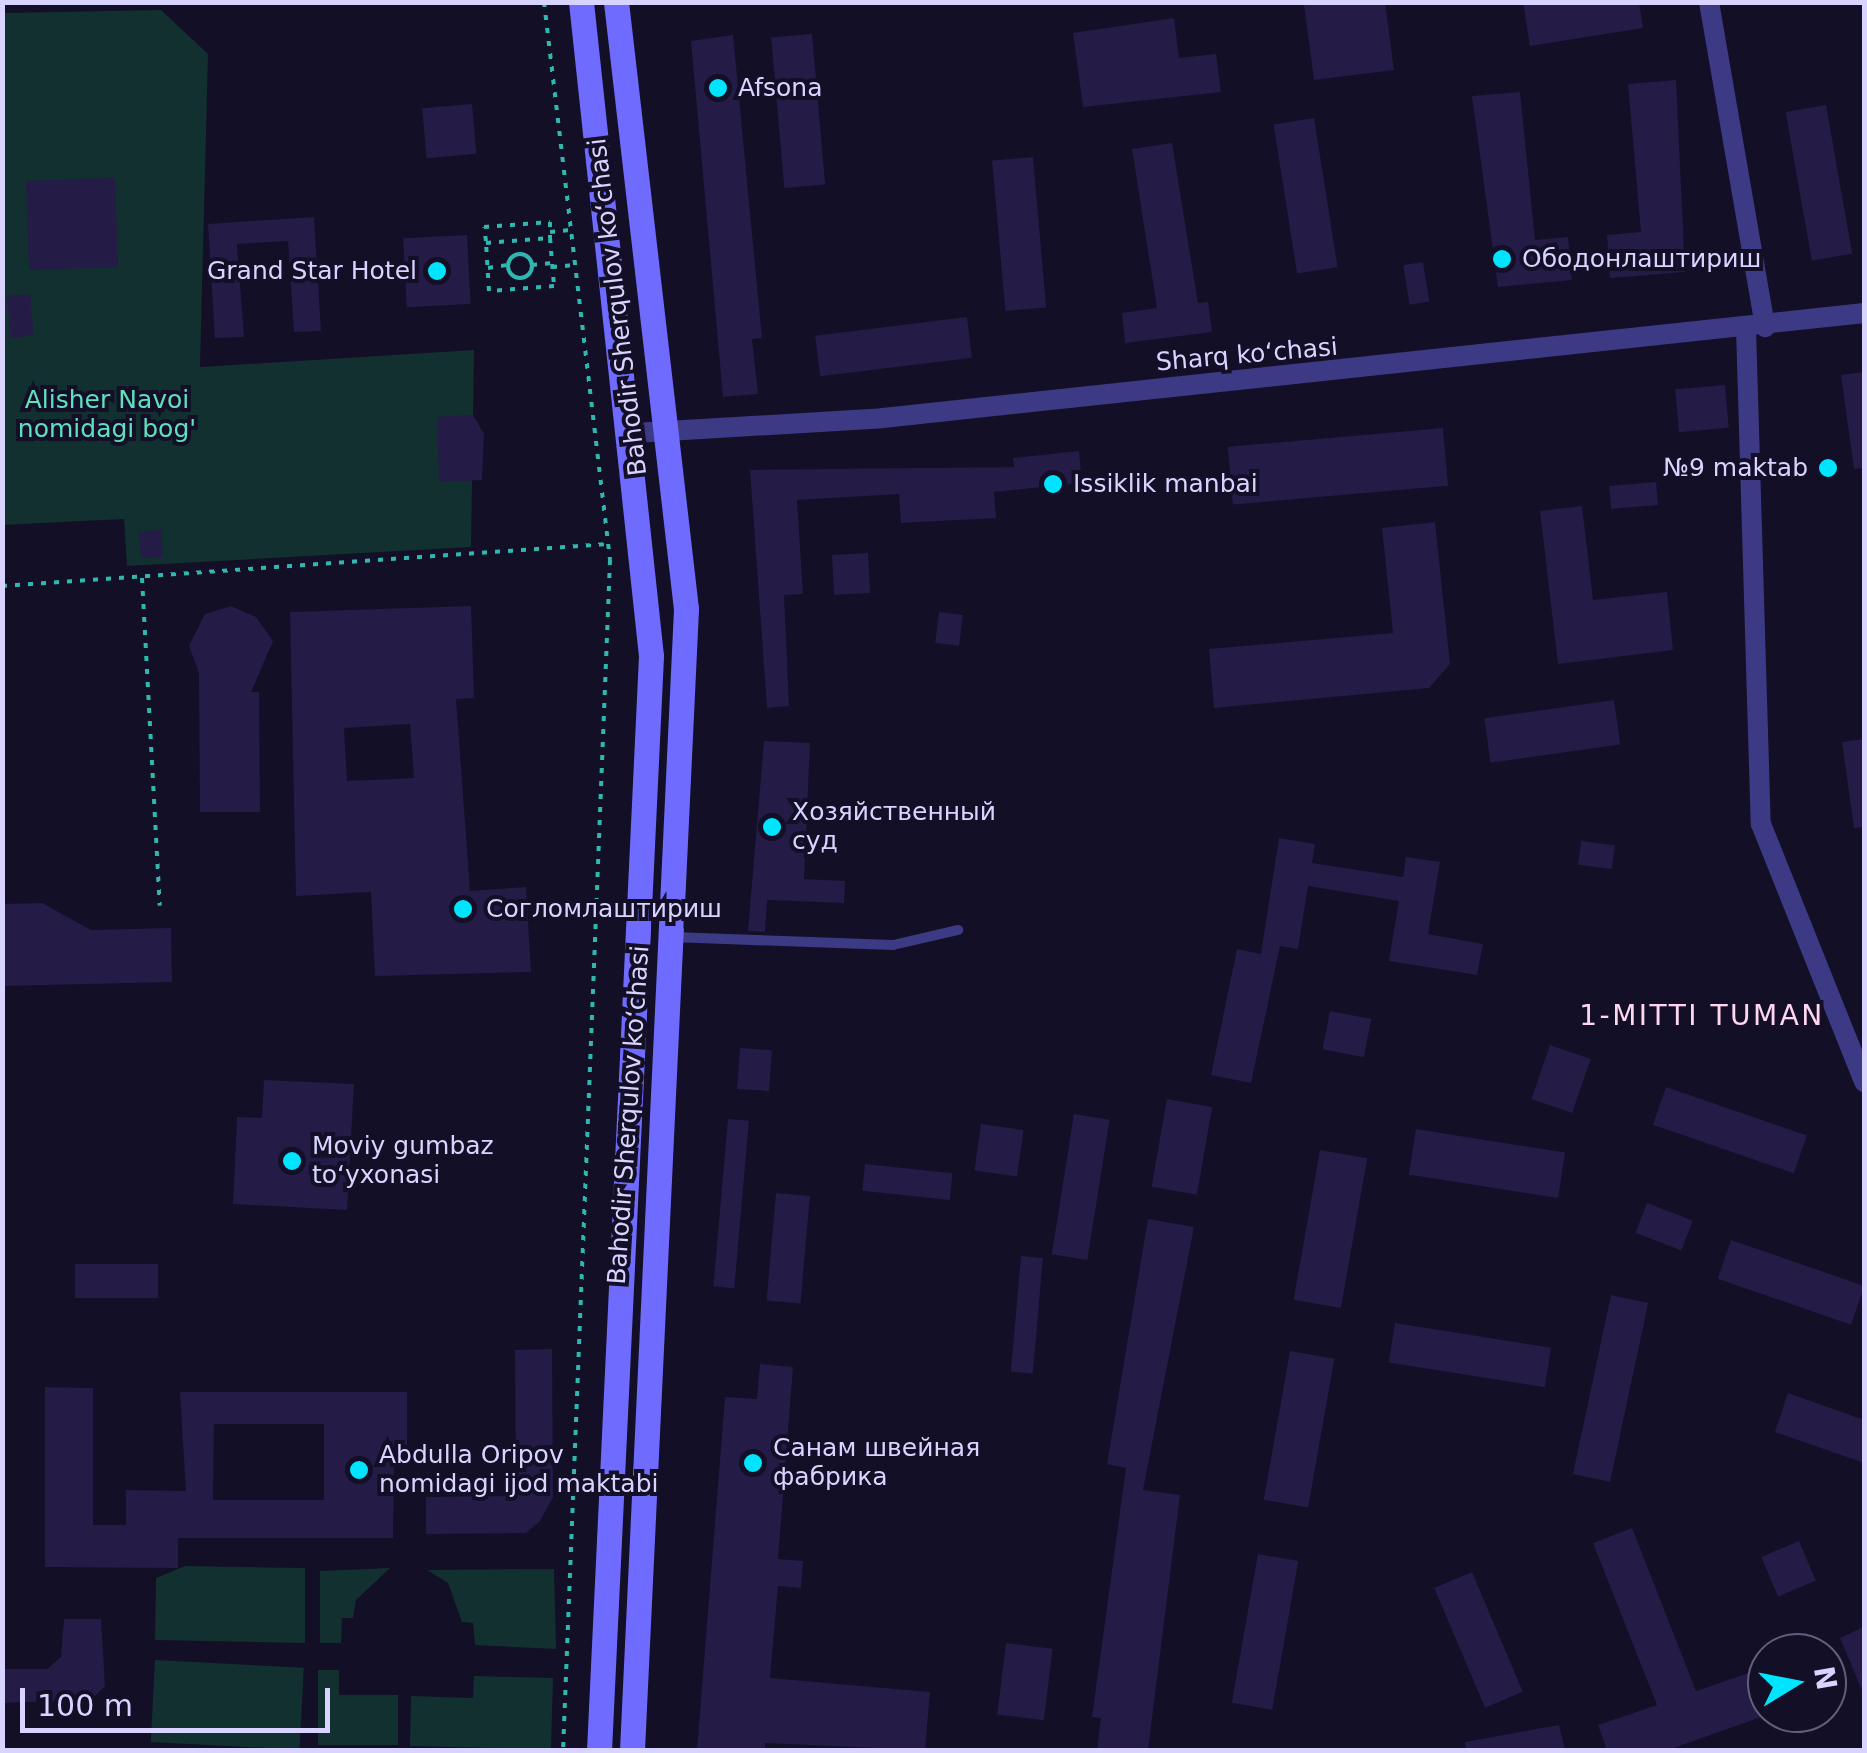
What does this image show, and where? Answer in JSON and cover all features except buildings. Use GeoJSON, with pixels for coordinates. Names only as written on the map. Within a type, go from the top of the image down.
{"type":"FeatureCollection","features":[{"type":"Feature","properties":{"kind":"main road","name":"Bahodir Sherqulov ko‘chasi"},"geometry":{"type":"LineString","coordinates":[[581,2],[634,433],[651,656],[649,817],[600,1750]]}},
{"type":"Feature","properties":{"kind":"main road","name":"Bahodir Sherqulov ko‘chasi"},"geometry":{"type":"LineString","coordinates":[[616,2],[686,609],[632,1750]]}},
{"type":"Feature","properties":{"kind":"street"},"geometry":{"type":"LineString","coordinates":[[1709,2],[1756,328],[1761,824],[1864,1082]]}},
{"type":"Feature","properties":{"kind":"street","name":"Sharq ko‘chasi"},"geometry":{"type":"LineString","coordinates":[[634,433],[884,418],[1756,328],[1864,312]]}},
{"type":"Feature","properties":{"kind":"lane"},"geometry":{"type":"LineString","coordinates":[[671,936],[894,945],[958,930]]}},
{"type":"Feature","properties":{"kind":"path"},"geometry":{"type":"LineString","coordinates":[[544,2],[608,544],[563,1750]]}},
{"type":"Feature","properties":{"kind":"path"},"geometry":{"type":"LineString","coordinates":[[550,222],[550,235],[554,286],[489,291],[484,227],[550,222]]}},
{"type":"Feature","properties":{"kind":"path"},"geometry":{"type":"LineString","coordinates":[[486,242],[571,230]]}},
{"type":"Feature","properties":{"kind":"path"},"geometry":{"type":"LineString","coordinates":[[519,240],[520,254],[532,265],[575,265]]}},
{"type":"Feature","properties":{"kind":"path"},"geometry":{"type":"LineString","coordinates":[[488,268],[508,265],[520,254]]}},
{"type":"Feature","properties":{"kind":"path"},"geometry":{"type":"LineString","coordinates":[[508,265],[519,278],[520,289]]}},
{"type":"Feature","properties":{"kind":"path"},"geometry":{"type":"LineString","coordinates":[[519,278],[532,265]]}},
{"type":"Feature","properties":{"kind":"path"},"geometry":{"type":"LineString","coordinates":[[2,586],[608,544]]}},
{"type":"Feature","properties":{"kind":"path"},"geometry":{"type":"LineString","coordinates":[[142,578],[160,906]]}},
{"type":"Feature","properties":{"kind":"path"},"geometry":{"type":"LineString","coordinates":[[226,1750],[341,1750]]}},
{"type":"Feature","properties":{"kind":"green space","name":"Alisher Navoi nomidagi bog'"},"geometry":{"type":"Polygon","coordinates":[[[161,10],[208,54],[200,367],[474,350],[471,547],[127,566],[124,519],[3,525],[2,13],[161,10]]]}},
{"type":"Feature","properties":{"kind":"green space"},"geometry":{"type":"Polygon","coordinates":[[[185,1566],[305,1568],[305,1643],[155,1640],[156,1578],[185,1566]]]}},
{"type":"Feature","properties":{"kind":"green space"},"geometry":{"type":"Polygon","coordinates":[[[390,1568],[356,1600],[353,1618],[342,1618],[341,1643],[320,1643],[320,1571],[390,1568]]]}},
{"type":"Feature","properties":{"kind":"green space"},"geometry":{"type":"Polygon","coordinates":[[[554,1569],[556,1649],[475,1645],[473,1623],[462,1622],[448,1583],[427,1570],[554,1569]]]}},
{"type":"Feature","properties":{"kind":"green space"},"geometry":{"type":"Polygon","coordinates":[[[155,1660],[304,1668],[300,1750],[151,1742],[155,1660]]]}},
{"type":"Feature","properties":{"kind":"green space"},"geometry":{"type":"Polygon","coordinates":[[[318,1670],[339,1670],[339,1695],[398,1695],[398,1745],[318,1745],[318,1670]]]}},
{"type":"Feature","properties":{"kind":"green space"},"geometry":{"type":"Polygon","coordinates":[[[474,1676],[553,1678],[551,1749],[410,1746],[411,1696],[473,1698],[474,1676]]]}},
{"type":"Feature","properties":{"kind":"place","name":"Afsona"},"geometry":{"type":"Point","coordinates":[718,88]}},
{"type":"Feature","properties":{"kind":"place","name":"Ободонлаштириш"},"geometry":{"type":"Point","coordinates":[1502,259]}},
{"type":"Feature","properties":{"kind":"place","name":"Grand Star Hotel"},"geometry":{"type":"Point","coordinates":[437,271]}},
{"type":"Feature","properties":{"kind":"place","name":"№9 maktab"},"geometry":{"type":"Point","coordinates":[1828,468]}},
{"type":"Feature","properties":{"kind":"place","name":"Issiklik manbai"},"geometry":{"type":"Point","coordinates":[1053,484]}},
{"type":"Feature","properties":{"kind":"place","name":"Хозяйственный суд"},"geometry":{"type":"Point","coordinates":[772,827]}},
{"type":"Feature","properties":{"kind":"place","name":"Согломлаштириш"},"geometry":{"type":"Point","coordinates":[463,909]}},
{"type":"Feature","properties":{"kind":"place","name":"Moviy gumbaz to‘yxonasi"},"geometry":{"type":"Point","coordinates":[292,1161]}},
{"type":"Feature","properties":{"kind":"place","name":"Санам швейная фабрика"},"geometry":{"type":"Point","coordinates":[753,1463]}},
{"type":"Feature","properties":{"kind":"place","name":"Abdulla Oripov nomidagi ijod maktabi"},"geometry":{"type":"Point","coordinates":[359,1470]}},
{"type":"Feature","properties":{"kind":"district","name":"1-MITTI TUMAN"},"geometry":{"type":"Point","coordinates":[1702,1016]}}]}
